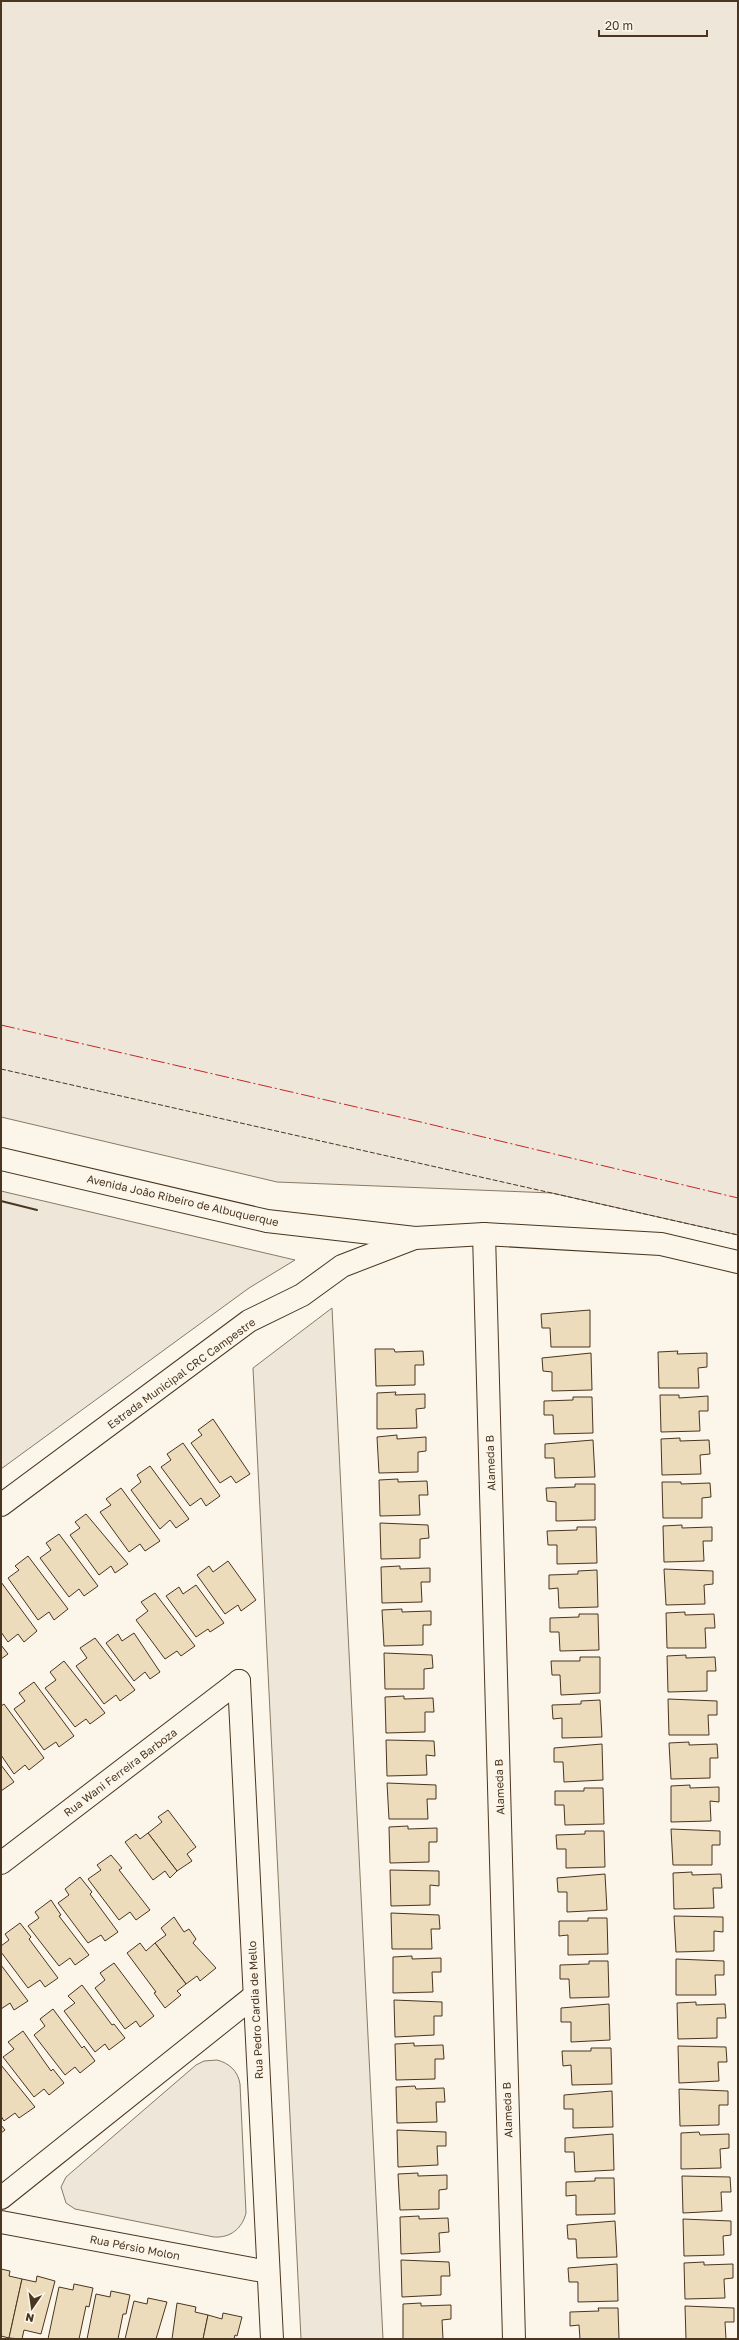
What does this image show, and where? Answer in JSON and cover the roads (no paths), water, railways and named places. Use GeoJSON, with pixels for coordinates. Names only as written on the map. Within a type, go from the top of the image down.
{"type":"FeatureCollection","features":[{"type":"Feature","properties":{"kind":"street","name":"Avenida João Ribeiro de Albuquerque"},"geometry":{"type":"LineString","coordinates":[[1,1159],[267,1221],[415,1238]]}},
{"type":"Feature","properties":{"kind":"street"},"geometry":{"type":"LineString","coordinates":[[415,1238],[484,1234],[661,1244],[738,1262]]}},
{"type":"Feature","properties":{"kind":"street","name":"Alameda B"},"geometry":{"type":"LineString","coordinates":[[484,1234],[514,2339]]}},
{"type":"Feature","properties":{"kind":"street","name":"Estrada Municipal CRC Campestre"},"geometry":{"type":"LineString","coordinates":[[1,1505],[249,1321],[302,1295],[342,1266],[415,1238]]}},
{"type":"Feature","properties":{"kind":"street","name":"Rua Wani Ferreira Barboza"},"geometry":{"type":"LineString","coordinates":[[1,1863],[239,1681]]}},
{"type":"Feature","properties":{"kind":"street","name":"Rua Pedro Cardia de Mello"},"geometry":{"type":"LineString","coordinates":[[239,1681],[272,2339]]}},
{"type":"Feature","properties":{"kind":"street"},"geometry":{"type":"LineString","coordinates":[[1,2198],[254,1996]]}},
{"type":"Feature","properties":{"kind":"street","name":"Rua Pérsio Molon"},"geometry":{"type":"LineString","coordinates":[[1,2222],[268,2272]]}}]}
